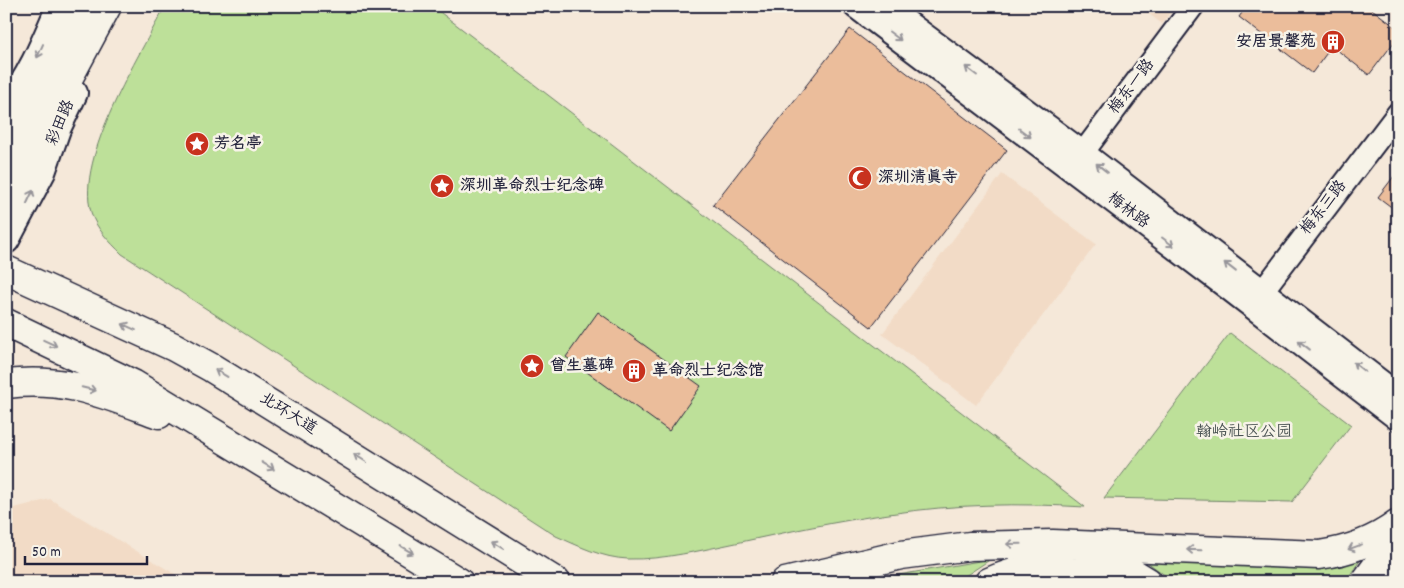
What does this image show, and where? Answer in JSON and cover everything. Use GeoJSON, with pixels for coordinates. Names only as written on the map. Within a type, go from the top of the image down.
{"type":"FeatureCollection","features":[{"type":"Feature","properties":{"kind":"highway"},"geometry":{"type":"LineString","coordinates":[[6,189],[34,118],[107,6]]}},
{"type":"Feature","properties":{"kind":"highway","name":"北环大道"},"geometry":{"type":"LineString","coordinates":[[6,270],[174,347],[278,407],[547,576],[566,582]]}},
{"type":"Feature","properties":{"kind":"highway"},"geometry":{"type":"LineString","coordinates":[[6,323],[133,384],[459,582]]}},
{"type":"Feature","properties":{"kind":"highway"},"geometry":{"type":"LineString","coordinates":[[6,384],[46,381],[98,391],[234,445]]}},
{"type":"Feature","properties":{"kind":"highway"},"geometry":{"type":"LineString","coordinates":[[785,582],[894,556],[935,549],[970,546],[1053,544],[1319,555],[1352,548],[1368,542],[1398,524]]}},
{"type":"Feature","properties":{"kind":"highway"},"geometry":{"type":"LineString","coordinates":[[1365,582],[1398,537]]}},
{"type":"Feature","properties":{"kind":"highway"},"geometry":{"type":"LineString","coordinates":[[1053,544],[1092,553],[1115,562],[1148,582]]}},
{"type":"Feature","properties":{"kind":"highway"},"geometry":{"type":"LineString","coordinates":[[989,582],[1009,573],[1032,568],[1059,568],[1087,575],[1103,582]]}},
{"type":"Feature","properties":{"kind":"highway"},"geometry":{"type":"LineString","coordinates":[[1395,582],[1398,578]]}},
{"type":"Feature","properties":{"kind":"main road"},"geometry":{"type":"LineString","coordinates":[[34,118],[17,92],[36,59],[60,6]]}},
{"type":"Feature","properties":{"kind":"main road"},"geometry":{"type":"LineString","coordinates":[[64,43],[77,6]]}},
{"type":"Feature","properties":{"kind":"main road","name":"彩田路"},"geometry":{"type":"LineString","coordinates":[[6,240],[42,172],[34,118],[64,43],[85,6]]}},
{"type":"Feature","properties":{"kind":"main road","name":"彩田路"},"geometry":{"type":"LineString","coordinates":[[6,150],[102,37],[115,6]]}},
{"type":"Feature","properties":{"kind":"main road"},"geometry":{"type":"LineString","coordinates":[[102,37],[120,6]]}},
{"type":"Feature","properties":{"kind":"main road","name":"梅林路"},"geometry":{"type":"LineString","coordinates":[[856,6],[1076,161]]}},
{"type":"Feature","properties":{"kind":"main road","name":"梅林路"},"geometry":{"type":"LineString","coordinates":[[884,6],[1076,161],[1257,298],[1398,396]]}},
{"type":"Feature","properties":{"kind":"main road","name":"梅林路"},"geometry":{"type":"LineString","coordinates":[[1257,298],[1398,418]]}},
{"type":"Feature","properties":{"kind":"street","name":"梅东一路"},"geometry":{"type":"LineString","coordinates":[[1076,161],[1192,6]]}},
{"type":"Feature","properties":{"kind":"street","name":"梅东三路"},"geometry":{"type":"LineString","coordinates":[[1257,298],[1398,113]]}},
{"type":"Feature","properties":{"kind":"shaded area"},"geometry":{"type":"Polygon","coordinates":[[[1139,6],[1175,6],[1162,24],[1139,6]]]}},
{"type":"Feature","properties":{"kind":"shaded area"},"geometry":{"type":"Polygon","coordinates":[[[1002,174],[1096,244],[976,405],[882,334],[1002,174]]]}},
{"type":"Feature","properties":{"kind":"shaded area"},"geometry":{"type":"Polygon","coordinates":[[[50,499],[188,582],[6,582],[6,510],[50,499]]]}},
{"type":"Feature","properties":{"kind":"green space"},"geometry":{"type":"Polygon","coordinates":[[[165,6],[432,6],[1085,507],[987,505],[938,508],[831,523],[682,554],[641,559],[609,556],[591,551],[556,536],[122,254],[100,230],[91,212],[89,190],[92,164],[101,136],[126,78],[165,6]]]}},
{"type":"Feature","properties":{"kind":"green space","name":"翰岭社区公园"},"geometry":{"type":"Polygon","coordinates":[[[1230,333],[1351,425],[1292,502],[1104,498],[1230,333]]]}},
{"type":"Feature","properties":{"kind":"green space"},"geometry":{"type":"Polygon","coordinates":[[[1366,552],[1345,582],[1174,582],[1143,559],[1366,552]]]}},
{"type":"Feature","properties":{"kind":"green space"},"geometry":{"type":"Polygon","coordinates":[[[991,559],[956,582],[858,582],[991,559]]]}},
{"type":"Feature","properties":{"kind":"building","name":"安居景馨苑"},"geometry":{"type":"Polygon","coordinates":[[[1247,6],[1368,6],[1398,29],[1398,37],[1369,75],[1332,46],[1312,73],[1239,17],[1247,6]]]}},
{"type":"Feature","properties":{"kind":"building","name":"深圳清真寺"},"geometry":{"type":"Polygon","coordinates":[[[850,29],[1007,150],[871,327],[713,205],[850,29]]]}},
{"type":"Feature","properties":{"kind":"building"},"geometry":{"type":"Polygon","coordinates":[[[1398,171],[1398,212],[1378,197],[1398,171]]]}},
{"type":"Feature","properties":{"kind":"building","name":"革命烈士纪念馆"},"geometry":{"type":"Polygon","coordinates":[[[598,312],[701,386],[669,431],[566,357],[598,312]]]}},
{"type":"Feature","properties":{"kind":"place","name":"安居景馨苑"},"geometry":{"type":"Point","coordinates":[1333,42]}},
{"type":"Feature","properties":{"kind":"place","name":"芳名亭"},"geometry":{"type":"Point","coordinates":[197,144]}},
{"type":"Feature","properties":{"kind":"place","name":"深圳清真寺"},"geometry":{"type":"Point","coordinates":[860,178]}},
{"type":"Feature","properties":{"kind":"place","name":"深圳革命烈士纪念碑"},"geometry":{"type":"Point","coordinates":[442,186]}},
{"type":"Feature","properties":{"kind":"place","name":"曾生墓碑"},"geometry":{"type":"Point","coordinates":[532,366]}},
{"type":"Feature","properties":{"kind":"place","name":"革命烈士纪念馆"},"geometry":{"type":"Point","coordinates":[634,371]}}]}
